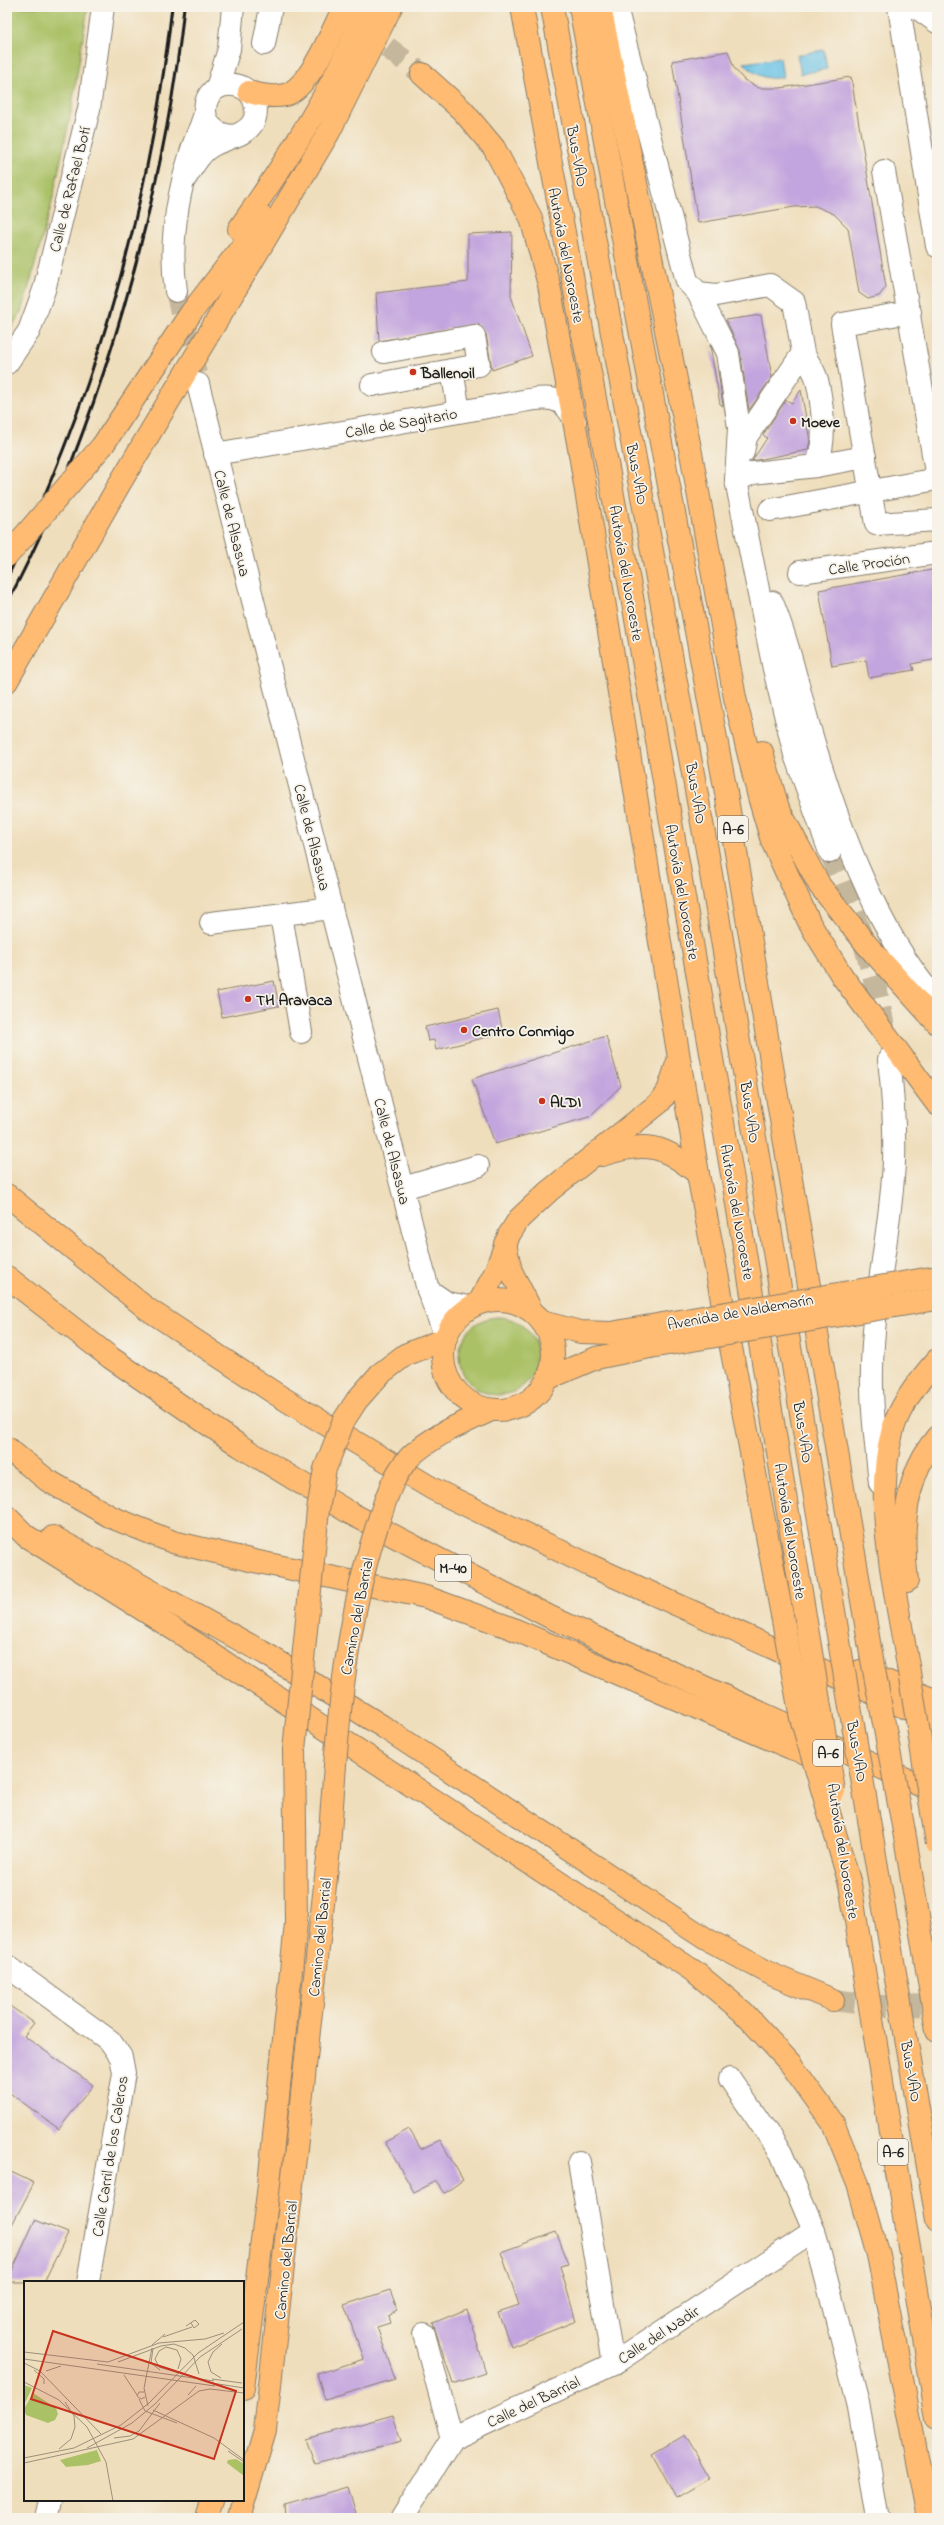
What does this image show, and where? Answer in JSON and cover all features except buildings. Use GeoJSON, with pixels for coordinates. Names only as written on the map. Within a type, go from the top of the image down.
{"type":"FeatureCollection","features":[{"type":"Feature","properties":{"kind":"main road"},"geometry":{"type":"LineString","coordinates":[[249,92],[276,96],[285,95],[298,87],[312,68],[344,7]]}},
{"type":"Feature","properties":{"kind":"main road"},"geometry":{"type":"LineString","coordinates":[[191,313],[196,289],[266,191],[302,134],[334,78],[367,7]]}},
{"type":"Feature","properties":{"kind":"main road"},"geometry":{"type":"LineString","coordinates":[[7,681],[193,359],[329,132],[391,7]]}},
{"type":"Feature","properties":{"kind":"main road","name":"Autovía del Noroeste"},"geometry":{"type":"LineString","coordinates":[[522,7],[635,616],[732,1172],[937,2419]]}},
{"type":"Feature","properties":{"kind":"main road","name":"Bus-VAO"},"geometry":{"type":"LineString","coordinates":[[552,7],[706,842],[937,2220]]}},
{"type":"Feature","properties":{"kind":"main road","name":"A-6"},"geometry":{"type":"LineString","coordinates":[[580,7],[725,787],[871,1654],[904,1831],[937,2030]]}},
{"type":"Feature","properties":{"kind":"main road"},"geometry":{"type":"LineString","coordinates":[[600,7],[690,453],[735,698],[759,797],[778,856],[810,924],[842,976],[937,1104]]}},
{"type":"Feature","properties":{"kind":"main road"},"geometry":{"type":"LineString","coordinates":[[616,7],[694,399],[753,716],[778,808],[820,886],[867,945],[937,1023]]}},
{"type":"Feature","properties":{"kind":"main road"},"geometry":{"type":"LineString","coordinates":[[422,74],[463,111],[482,131],[507,171],[531,218],[549,285],[575,422],[698,1174],[801,1718],[850,1884]]}},
{"type":"Feature","properties":{"kind":"main road"},"geometry":{"type":"LineString","coordinates":[[7,556],[103,445],[191,313],[329,132]]}},
{"type":"Feature","properties":{"kind":"main road"},"geometry":{"type":"LineString","coordinates":[[474,1305],[495,1273],[505,1244],[513,1227],[533,1205],[658,1103],[668,1091],[679,1058]]}},
{"type":"Feature","properties":{"kind":"main road"},"geometry":{"type":"LineString","coordinates":[[588,1160],[617,1150],[644,1146],[667,1151],[698,1174]]}},
{"type":"Feature","properties":{"kind":"main road"},"geometry":{"type":"LineString","coordinates":[[7,1195],[146,1308],[276,1394],[433,1489],[589,1565],[937,1722]]}},
{"type":"Feature","properties":{"kind":"main road"},"geometry":{"type":"LineString","coordinates":[[505,1244],[511,1271],[537,1316],[550,1334],[553,1349],[553,1363],[549,1378],[535,1397],[514,1408],[491,1410],[464,1398],[451,1384],[444,1366],[445,1338],[459,1315],[474,1305],[489,1300],[511,1301],[537,1316]]}},
{"type":"Feature","properties":{"kind":"main road","name":"M-40"},"geometry":{"type":"LineString","coordinates":[[7,1277],[111,1358],[240,1446],[350,1513],[548,1616],[937,1793]]}},
{"type":"Feature","properties":{"kind":"main road","name":"Avenida de Valdemarín"},"geometry":{"type":"LineString","coordinates":[[549,1378],[647,1337],[937,1277]]}},
{"type":"Feature","properties":{"kind":"main road","name":"Avenida de Valdemarín"},"geometry":{"type":"LineString","coordinates":[[537,1316],[580,1332],[610,1333],[647,1337],[937,1299]]}},
{"type":"Feature","properties":{"kind":"main road","name":"Camino del Barrial"},"geometry":{"type":"LineString","coordinates":[[244,2380],[268,2193],[296,1923],[294,1750],[318,1510],[324,1475],[344,1420],[357,1400],[380,1374],[405,1355],[445,1338]]}},
{"type":"Feature","properties":{"kind":"main road"},"geometry":{"type":"LineString","coordinates":[[937,1360],[917,1384],[893,1428],[885,1478],[887,1537],[937,1776]]}},
{"type":"Feature","properties":{"kind":"main road","name":"Camino del Barrial"},"geometry":{"type":"LineString","coordinates":[[239,2518],[265,2430],[329,1849],[336,1744],[348,1640],[370,1547],[387,1495],[398,1474],[414,1454],[448,1430],[491,1410]]}},
{"type":"Feature","properties":{"kind":"main road"},"geometry":{"type":"LineString","coordinates":[[937,1437],[921,1461],[911,1492],[904,1525],[905,1565],[914,1668],[937,1843]]}},
{"type":"Feature","properties":{"kind":"main road"},"geometry":{"type":"LineString","coordinates":[[7,1448],[46,1480],[110,1517],[173,1542],[426,1597],[511,1628],[791,1748],[937,1799]]}},
{"type":"Feature","properties":{"kind":"main road"},"geometry":{"type":"LineString","coordinates":[[7,1516],[34,1526],[266,1654],[382,1726],[706,1939],[773,1975],[833,2000]]}},
{"type":"Feature","properties":{"kind":"main road"},"geometry":{"type":"LineString","coordinates":[[7,1516],[26,1536],[183,1635],[695,1972],[743,2012],[790,2063],[833,2123],[858,2184],[878,2255],[929,2518]]}},
{"type":"Feature","properties":{"kind":"main road"},"geometry":{"type":"LineString","coordinates":[[589,1565],[937,1701]]}},
{"type":"Feature","properties":{"kind":"main road"},"geometry":{"type":"LineString","coordinates":[[207,2518],[213,2501]]}},
{"type":"Feature","properties":{"kind":"street","name":"Calle de Rafael Botí"},"geometry":{"type":"LineString","coordinates":[[7,363],[29,331],[44,290],[89,109],[103,7]]}},
{"type":"Feature","properties":{"kind":"street"},"geometry":{"type":"LineString","coordinates":[[264,44],[271,7]]}},
{"type":"Feature","properties":{"kind":"street"},"geometry":{"type":"LineString","coordinates":[[616,7],[687,281],[698,293],[728,353],[739,428],[736,480],[753,556],[784,715],[797,762],[830,852]]}},
{"type":"Feature","properties":{"kind":"street"},"geometry":{"type":"LineString","coordinates":[[899,7],[937,246]]}},
{"type":"Feature","properties":{"kind":"street"},"geometry":{"type":"LineString","coordinates":[[916,7],[936,21]]}},
{"type":"Feature","properties":{"kind":"street"},"geometry":{"type":"LineString","coordinates":[[184,180],[208,149],[247,130],[255,118],[255,104],[239,75],[236,60],[233,14]]}},
{"type":"Feature","properties":{"kind":"street"},"geometry":{"type":"LineString","coordinates":[[176,292],[173,260],[174,225],[190,156],[205,113],[207,98],[217,88],[224,68],[233,14]]}},
{"type":"Feature","properties":{"kind":"street"},"geometry":{"type":"LineString","coordinates":[[217,88],[230,84],[249,92]]}},
{"type":"Feature","properties":{"kind":"street"},"geometry":{"type":"LineString","coordinates":[[205,113],[206,120],[214,130],[220,134],[234,136]]}},
{"type":"Feature","properties":{"kind":"street"},"geometry":{"type":"LineString","coordinates":[[770,510],[871,492],[937,478],[910,312],[884,171]]}},
{"type":"Feature","properties":{"kind":"street"},"geometry":{"type":"LineString","coordinates":[[698,293],[716,295],[770,286],[794,302],[803,353],[817,379],[822,413],[821,455],[816,466]]}},
{"type":"Feature","properties":{"kind":"street"},"geometry":{"type":"LineString","coordinates":[[910,312],[842,324],[876,524],[937,520]]}},
{"type":"Feature","properties":{"kind":"street"},"geometry":{"type":"LineString","coordinates":[[372,385],[479,365],[474,336],[384,352]]}},
{"type":"Feature","properties":{"kind":"street"},"geometry":{"type":"LineString","coordinates":[[736,480],[746,437],[803,353]]}},
{"type":"Feature","properties":{"kind":"street"},"geometry":{"type":"LineString","coordinates":[[452,370],[459,411]]}},
{"type":"Feature","properties":{"kind":"street","name":"Calle de Alsasua"},"geometry":{"type":"LineString","coordinates":[[198,384],[428,1290],[445,1338]]}},
{"type":"Feature","properties":{"kind":"street","name":"Calle de Sagitario"},"geometry":{"type":"LineString","coordinates":[[215,454],[459,411],[511,403],[555,399],[566,406],[575,422]]}},
{"type":"Feature","properties":{"kind":"street"},"geometry":{"type":"LineString","coordinates":[[736,480],[753,474],[816,466],[865,457]]}},
{"type":"Feature","properties":{"kind":"street","name":"Calle Proción"},"geometry":{"type":"LineString","coordinates":[[800,572],[937,553]]}},
{"type":"Feature","properties":{"kind":"street"},"geometry":{"type":"LineString","coordinates":[[753,556],[788,646],[827,785],[857,863],[879,911],[902,951],[937,1001]]}},
{"type":"Feature","properties":{"kind":"street"},"geometry":{"type":"LineString","coordinates":[[211,923],[331,908]]}},
{"type":"Feature","properties":{"kind":"street"},"geometry":{"type":"LineString","coordinates":[[281,914],[301,1032]]}},
{"type":"Feature","properties":{"kind":"street"},"geometry":{"type":"LineString","coordinates":[[887,1537],[872,1411],[872,1367],[875,1317],[894,1163],[892,1088],[889,1059]]}},
{"type":"Feature","properties":{"kind":"street"},"geometry":{"type":"LineString","coordinates":[[403,1188],[478,1166]]}},
{"type":"Feature","properties":{"kind":"street"},"geometry":{"type":"LineString","coordinates":[[428,1290],[447,1303],[474,1305]]}},
{"type":"Feature","properties":{"kind":"street","name":"Calle Carril de los Caleros"},"geometry":{"type":"LineString","coordinates":[[7,1966],[110,2041],[121,2056],[124,2073],[122,2088],[88,2281]]}},
{"type":"Feature","properties":{"kind":"street"},"geometry":{"type":"LineString","coordinates":[[730,2079],[781,2153],[814,2231],[858,2402],[878,2518]]}},
{"type":"Feature","properties":{"kind":"street","name":"Calle del Nadir"},"geometry":{"type":"LineString","coordinates":[[579,2162],[613,2364],[814,2231]]}},
{"type":"Feature","properties":{"kind":"street"},"geometry":{"type":"LineString","coordinates":[[402,2518],[452,2439],[424,2334]]}},
{"type":"Feature","properties":{"kind":"street","name":"Calle del Barrial"},"geometry":{"type":"LineString","coordinates":[[452,2439],[613,2364]]}},
{"type":"Feature","properties":{"kind":"street"},"geometry":{"type":"LineString","coordinates":[[45,2518],[49,2501]]}},
{"type":"Feature","properties":{"kind":"green space"},"geometry":{"type":"Polygon","coordinates":[[[7,7],[88,7],[71,112],[52,202],[23,308],[7,335],[7,7]]]}},
{"type":"Feature","properties":{"kind":"green space"},"geometry":{"type":"Polygon","coordinates":[[[490,1317],[506,1317],[520,1323],[531,1334],[537,1348],[537,1364],[531,1378],[520,1389],[506,1395],[490,1395],[476,1389],[465,1378],[459,1364],[459,1348],[465,1334],[476,1323],[490,1317]]]}},
{"type":"Feature","properties":{"kind":"water"},"geometry":{"type":"Polygon","coordinates":[[[824,50],[827,69],[801,74],[797,55],[824,50]]]}},
{"type":"Feature","properties":{"kind":"water"},"geometry":{"type":"Polygon","coordinates":[[[780,58],[783,77],[777,78],[761,76],[752,71],[744,63],[780,58]]]}},
{"type":"Feature","properties":{"kind":"tunnel"},"geometry":{"type":"LineString","coordinates":[[361,27],[422,74]]}},
{"type":"Feature","properties":{"kind":"tunnel"},"geometry":{"type":"LineString","coordinates":[[176,291],[196,374]]}},
{"type":"Feature","properties":{"kind":"tunnel"},"geometry":{"type":"LineString","coordinates":[[830,852],[849,899],[871,967],[882,1014],[886,1040]]}},
{"type":"Feature","properties":{"kind":"tunnel"},"geometry":{"type":"LineString","coordinates":[[833,2000],[881,2006],[937,2005]]}},
{"type":"Feature","properties":{"kind":"railway"},"geometry":{"type":"LineString","coordinates":[[7,578],[38,510],[66,441],[92,371],[114,300],[133,227],[149,155],[162,81],[172,7]]}},
{"type":"Feature","properties":{"kind":"railway"},"geometry":{"type":"LineString","coordinates":[[7,603],[27,564],[63,485],[93,403],[120,320],[141,245],[164,144],[184,7]]}},
{"type":"Feature","properties":{"kind":"place","name":"Ballenoil"},"geometry":{"type":"Point","coordinates":[413,372]}},
{"type":"Feature","properties":{"kind":"place","name":"Moeve"},"geometry":{"type":"Point","coordinates":[793,421]}},
{"type":"Feature","properties":{"kind":"place","name":"TH Aravaca"},"geometry":{"type":"Point","coordinates":[248,999]}},
{"type":"Feature","properties":{"kind":"place","name":"Centro Conmigo"},"geometry":{"type":"Point","coordinates":[464,1030]}},
{"type":"Feature","properties":{"kind":"place","name":"ALDI"},"geometry":{"type":"Point","coordinates":[542,1101]}}]}
